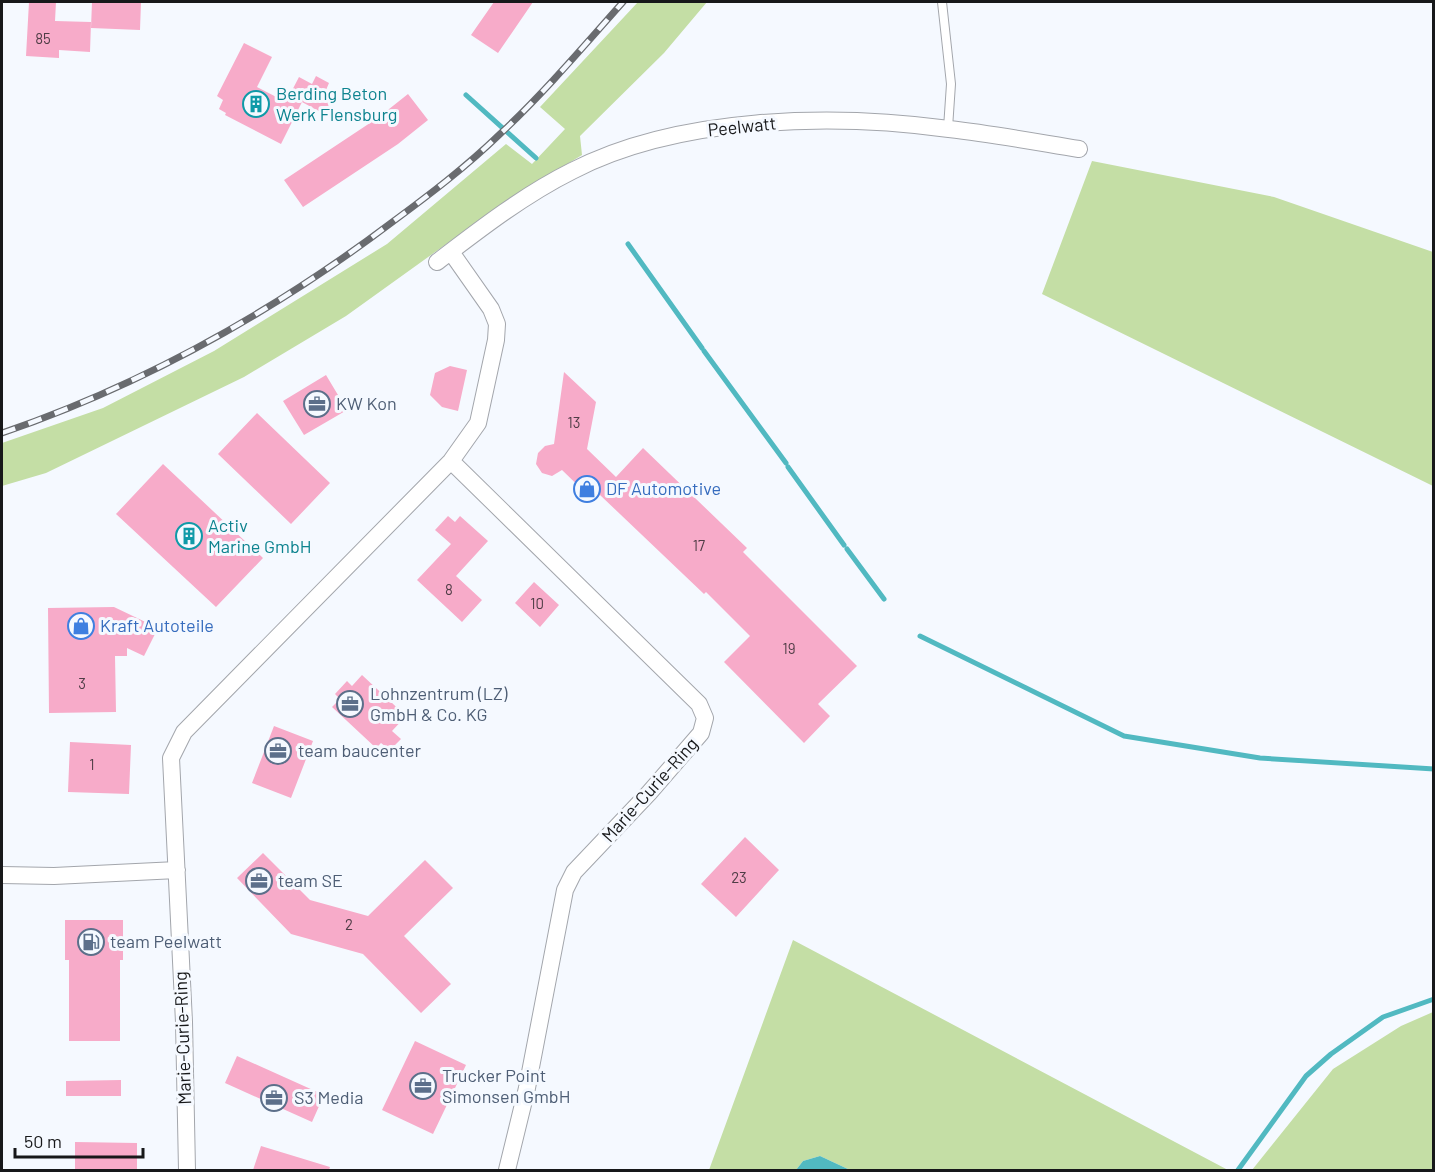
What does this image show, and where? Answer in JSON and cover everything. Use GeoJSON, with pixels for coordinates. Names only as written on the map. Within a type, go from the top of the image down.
{"type":"FeatureCollection","features":[{"type":"Feature","properties":{"kind":"street","name":"Peelwatt"},"geometry":{"type":"LineString","coordinates":[[437,262],[531,194],[573,170],[660,137],[731,126],[801,121],[858,121],[948,129],[1079,149]]}},
{"type":"Feature","properties":{"kind":"street","name":"Marie-Curie-Ring"},"geometry":{"type":"LineString","coordinates":[[187,1170],[184,1022],[171,758],[184,732],[451,461],[478,423],[496,340],[497,324],[491,309],[451,252]]}},
{"type":"Feature","properties":{"kind":"street","name":"Marie-Curie-Ring"},"geometry":{"type":"LineString","coordinates":[[451,461],[699,704],[705,718],[701,733],[649,794],[574,872],[565,890],[527,1088],[507,1170]]}},
{"type":"Feature","properties":{"kind":"street"},"geometry":{"type":"LineString","coordinates":[[2,875],[54,876],[177,870]]}},
{"type":"Feature","properties":{"kind":"lane"},"geometry":{"type":"LineString","coordinates":[[942,2],[951,84],[948,129]]}},
{"type":"Feature","properties":{"kind":"green space"},"geometry":{"type":"Polygon","coordinates":[[[638,2],[707,2],[664,53],[580,136],[582,155],[502,204],[346,316],[244,377],[46,473],[2,486],[2,443],[103,408],[214,351],[387,244],[506,144],[532,164],[565,129],[540,107],[638,2]]]}},
{"type":"Feature","properties":{"kind":"green space"},"geometry":{"type":"Polygon","coordinates":[[[1092,161],[1274,197],[1433,252],[1433,486],[1042,294],[1092,161]]]}},
{"type":"Feature","properties":{"kind":"green space"},"geometry":{"type":"Polygon","coordinates":[[[793,940],[1228,1170],[850,1170],[820,1156],[803,1161],[796,1170],[709,1170],[793,940]]]}},
{"type":"Feature","properties":{"kind":"green space"},"geometry":{"type":"Polygon","coordinates":[[[1433,1012],[1433,1170],[1252,1170],[1333,1069],[1401,1026],[1433,1012]]]}},
{"type":"Feature","properties":{"kind":"water"},"geometry":{"type":"Polygon","coordinates":[[[820,1156],[850,1170],[796,1170],[803,1161],[820,1156]]]}},
{"type":"Feature","properties":{"kind":"building"},"geometry":{"type":"Polygon","coordinates":[[[29,2],[56,2],[55,21],[91,22],[90,52],[59,50],[59,58],[26,56],[29,2]]]}},
{"type":"Feature","properties":{"kind":"building"},"geometry":{"type":"Polygon","coordinates":[[[92,2],[141,2],[140,30],[91,28],[92,2]]]}},
{"type":"Feature","properties":{"kind":"building"},"geometry":{"type":"Polygon","coordinates":[[[494,2],[533,2],[498,53],[471,35],[494,2]]]}},
{"type":"Feature","properties":{"kind":"building"},"geometry":{"type":"Polygon","coordinates":[[[244,43],[272,57],[257,87],[286,102],[299,77],[312,84],[316,76],[329,83],[326,90],[334,95],[324,114],[302,102],[281,144],[225,115],[226,113],[219,109],[223,100],[217,96],[244,43]]]}},
{"type":"Feature","properties":{"kind":"building"},"geometry":{"type":"Polygon","coordinates":[[[408,94],[428,120],[398,144],[303,207],[284,180],[379,117],[408,94]]]}},
{"type":"Feature","properties":{"kind":"building"},"geometry":{"type":"Polygon","coordinates":[[[450,366],[467,370],[458,411],[442,407],[430,395],[435,373],[450,366]]]}},
{"type":"Feature","properties":{"kind":"building"},"geometry":{"type":"Polygon","coordinates":[[[564,372],[596,402],[587,449],[616,477],[643,448],[747,548],[743,552],[857,666],[818,704],[830,716],[804,743],[724,662],[750,636],[706,592],[704,594],[600,495],[594,501],[562,470],[552,476],[542,473],[536,464],[538,453],[545,446],[554,444],[564,372]]]}},
{"type":"Feature","properties":{"kind":"building"},"geometry":{"type":"Polygon","coordinates":[[[326,375],[347,410],[304,435],[283,401],[326,375]]]}},
{"type":"Feature","properties":{"kind":"building"},"geometry":{"type":"Polygon","coordinates":[[[257,413],[330,483],[291,524],[218,454],[257,413]]]}},
{"type":"Feature","properties":{"kind":"building","name":"Activ Marine GmbH"},"geometry":{"type":"Polygon","coordinates":[[[163,464],[263,558],[216,607],[116,514],[163,464]]]}},
{"type":"Feature","properties":{"kind":"building"},"geometry":{"type":"Polygon","coordinates":[[[448,516],[455,522],[460,516],[488,541],[456,576],[482,600],[462,622],[417,580],[451,544],[435,530],[448,516]]]}},
{"type":"Feature","properties":{"kind":"building"},"geometry":{"type":"Polygon","coordinates":[[[534,582],[559,605],[540,627],[515,603],[534,582]]]}},
{"type":"Feature","properties":{"kind":"building"},"geometry":{"type":"Polygon","coordinates":[[[114,607],[158,628],[144,656],[127,648],[127,656],[115,656],[116,712],[49,713],[48,608],[114,607]]]}},
{"type":"Feature","properties":{"kind":"building"},"geometry":{"type":"Polygon","coordinates":[[[362,675],[406,716],[392,731],[401,739],[390,750],[381,743],[376,748],[332,707],[340,699],[335,694],[347,681],[352,686],[362,675]]]}},
{"type":"Feature","properties":{"kind":"building"},"geometry":{"type":"Polygon","coordinates":[[[274,726],[313,741],[291,798],[252,783],[274,726]]]}},
{"type":"Feature","properties":{"kind":"building"},"geometry":{"type":"Polygon","coordinates":[[[70,742],[131,745],[129,794],[68,792],[70,742]]]}},
{"type":"Feature","properties":{"kind":"building"},"geometry":{"type":"Polygon","coordinates":[[[745,837],[779,870],[736,917],[701,884],[745,837]]]}},
{"type":"Feature","properties":{"kind":"building"},"geometry":{"type":"Polygon","coordinates":[[[263,853],[310,900],[368,916],[425,860],[453,888],[404,936],[451,984],[421,1013],[363,954],[291,934],[237,878],[263,853]]]}},
{"type":"Feature","properties":{"kind":"building"},"geometry":{"type":"Polygon","coordinates":[[[65,920],[123,920],[123,960],[120,960],[120,1041],[69,1041],[69,960],[65,960],[65,920]]]}},
{"type":"Feature","properties":{"kind":"building"},"geometry":{"type":"Polygon","coordinates":[[[415,1041],[466,1065],[433,1134],[382,1110],[415,1041]]]}},
{"type":"Feature","properties":{"kind":"building"},"geometry":{"type":"Polygon","coordinates":[[[237,1056],[324,1095],[312,1122],[225,1083],[237,1056]]]}},
{"type":"Feature","properties":{"kind":"building"},"geometry":{"type":"Polygon","coordinates":[[[121,1080],[121,1096],[66,1096],[66,1081],[121,1080]]]}},
{"type":"Feature","properties":{"kind":"building"},"geometry":{"type":"Polygon","coordinates":[[[75,1142],[137,1143],[137,1170],[75,1170],[75,1142]]]}},
{"type":"Feature","properties":{"kind":"building"},"geometry":{"type":"Polygon","coordinates":[[[261,1146],[330,1167],[329,1170],[253,1170],[261,1146]]]}},
{"type":"Feature","properties":{"kind":"waterway"},"geometry":{"type":"LineString","coordinates":[[466,95],[536,158]]}},
{"type":"Feature","properties":{"kind":"waterway"},"geometry":{"type":"LineString","coordinates":[[628,244],[702,348]]}},
{"type":"Feature","properties":{"kind":"waterway"},"geometry":{"type":"LineString","coordinates":[[704,351],[786,463]]}},
{"type":"Feature","properties":{"kind":"waterway"},"geometry":{"type":"LineString","coordinates":[[788,467],[844,545]]}},
{"type":"Feature","properties":{"kind":"waterway"},"geometry":{"type":"LineString","coordinates":[[847,549],[884,599]]}},
{"type":"Feature","properties":{"kind":"waterway"},"geometry":{"type":"LineString","coordinates":[[920,636],[1124,736],[1260,758],[1434,769]]}},
{"type":"Feature","properties":{"kind":"waterway"},"geometry":{"type":"LineString","coordinates":[[1238,1170],[1306,1076],[1331,1054],[1383,1017],[1434,999]]}},
{"type":"Feature","properties":{"kind":"railway"},"geometry":{"type":"LineString","coordinates":[[2,433],[54,414],[155,369],[253,316],[346,256],[433,191],[487,146],[548,86],[623,2]]}},
{"type":"Feature","properties":{"kind":"place","name":"Berding Beton Werk Flensburg"},"geometry":{"type":"Point","coordinates":[256,104]}},
{"type":"Feature","properties":{"kind":"place","name":"KW Kon"},"geometry":{"type":"Point","coordinates":[317,404]}},
{"type":"Feature","properties":{"kind":"place","name":"DF Automotive"},"geometry":{"type":"Point","coordinates":[587,489]}},
{"type":"Feature","properties":{"kind":"place","name":"Activ Marine GmbH"},"geometry":{"type":"Point","coordinates":[189,536]}},
{"type":"Feature","properties":{"kind":"place","name":"Kraft Autoteile"},"geometry":{"type":"Point","coordinates":[81,626]}},
{"type":"Feature","properties":{"kind":"place","name":"Lohnzentrum (LZ) GmbH & Co. KG"},"geometry":{"type":"Point","coordinates":[350,704]}},
{"type":"Feature","properties":{"kind":"place","name":"team baucenter"},"geometry":{"type":"Point","coordinates":[278,751]}},
{"type":"Feature","properties":{"kind":"place","name":"team SE"},"geometry":{"type":"Point","coordinates":[259,881]}},
{"type":"Feature","properties":{"kind":"place","name":"team Peelwatt"},"geometry":{"type":"Point","coordinates":[91,942]}},
{"type":"Feature","properties":{"kind":"place","name":"Trucker Point Simonsen GmbH"},"geometry":{"type":"Point","coordinates":[423,1086]}},
{"type":"Feature","properties":{"kind":"place","name":"S3 Media"},"geometry":{"type":"Point","coordinates":[274,1098]}}]}
